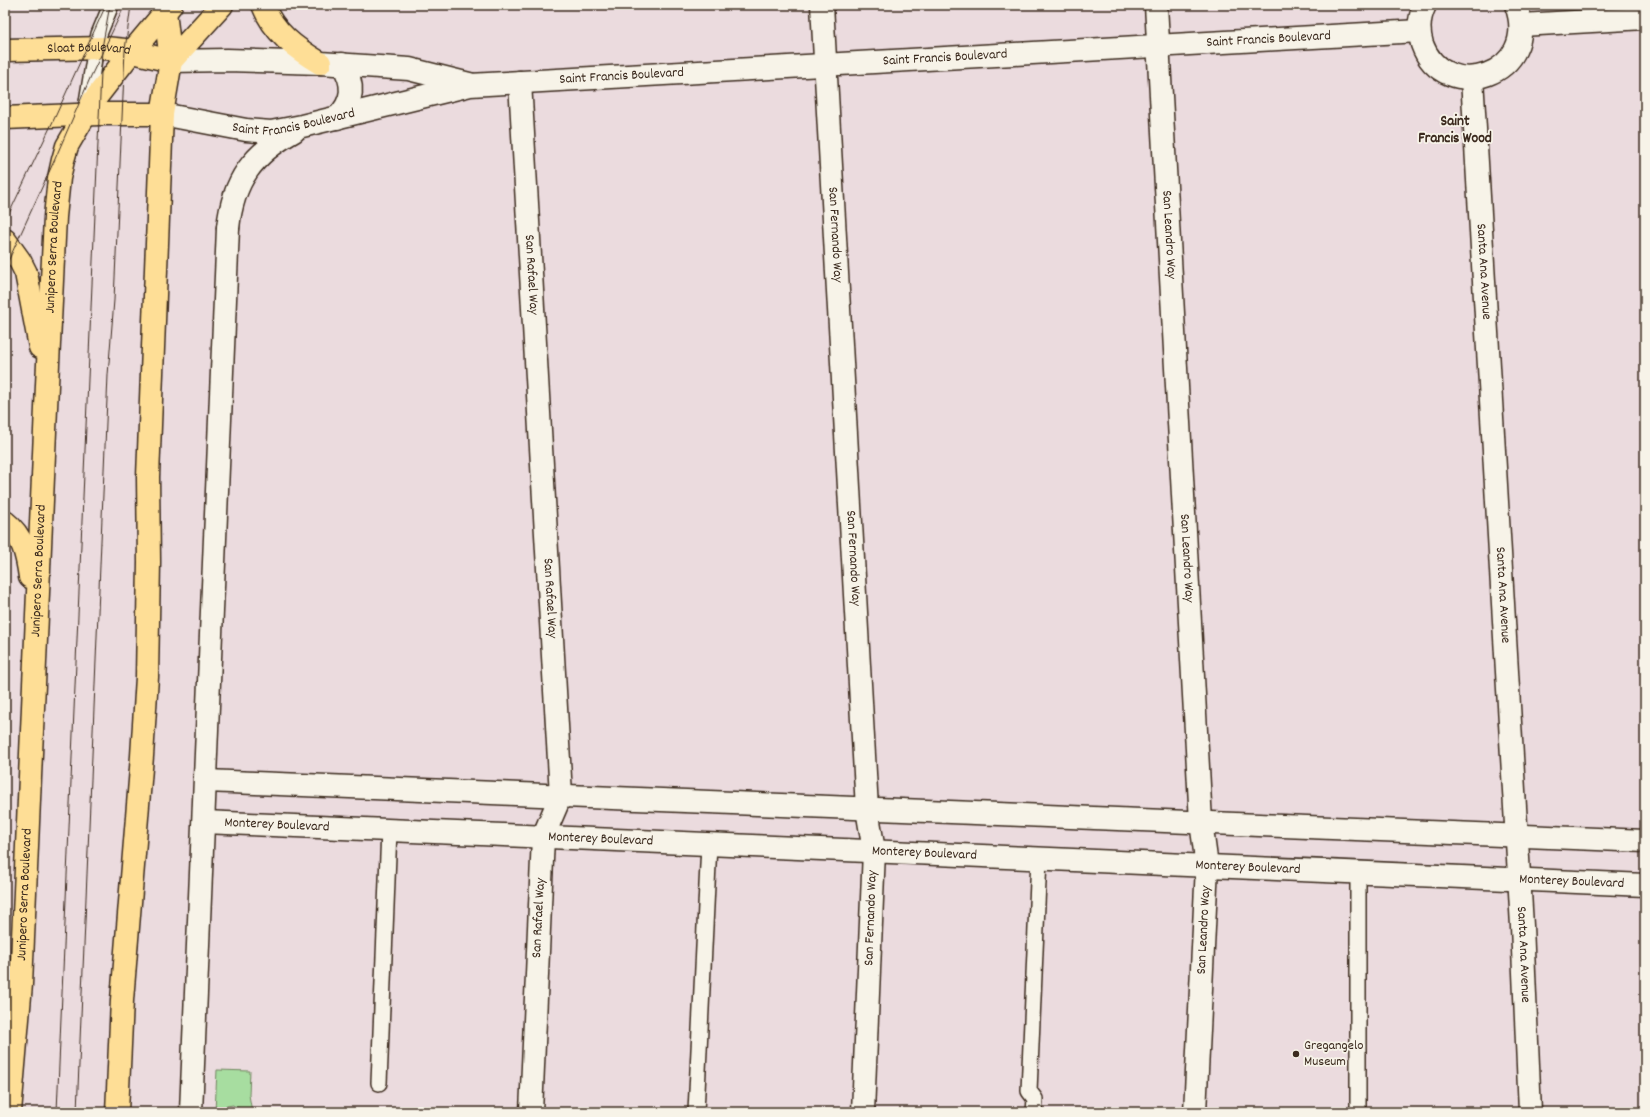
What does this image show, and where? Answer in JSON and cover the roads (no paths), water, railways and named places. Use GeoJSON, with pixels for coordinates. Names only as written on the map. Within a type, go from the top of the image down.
{"type":"FeatureCollection","features":[{"type":"Feature","properties":{"kind":"main road"},"geometry":{"type":"LineString","coordinates":[[171,61],[222,5]]}},
{"type":"Feature","properties":{"kind":"main road"},"geometry":{"type":"LineString","coordinates":[[263,5],[273,25],[280,34],[299,50],[320,63]]}},
{"type":"Feature","properties":{"kind":"main road"},"geometry":{"type":"LineString","coordinates":[[117,1112],[122,1000],[147,677],[149,562],[148,477],[162,114],[171,61],[167,7]]}},
{"type":"Feature","properties":{"kind":"main road","name":"Junipero Serra Boulevard"},"geometry":{"type":"LineString","coordinates":[[10,1112],[21,984],[47,386],[55,217],[59,178],[62,160],[67,146],[85,114],[100,91],[167,7]]}},
{"type":"Feature","properties":{"kind":"main road","name":"Sloat Boulevard"},"geometry":{"type":"LineString","coordinates":[[5,50],[96,47],[132,52],[171,61]]}},
{"type":"Feature","properties":{"kind":"main road"},"geometry":{"type":"LineString","coordinates":[[5,118],[85,114],[162,114]]}},
{"type":"Feature","properties":{"kind":"main road"},"geometry":{"type":"LineString","coordinates":[[5,240],[20,261],[29,284],[47,386]]}},
{"type":"Feature","properties":{"kind":"main road"},"geometry":{"type":"LineString","coordinates":[[5,522],[18,535],[24,546],[37,621]]}},
{"type":"Feature","properties":{"kind":"street","name":"San Fernando Way"},"geometry":{"type":"LineString","coordinates":[[822,5],[867,808],[874,851],[863,1112]]}},
{"type":"Feature","properties":{"kind":"street","name":"San Leandro Way"},"geometry":{"type":"LineString","coordinates":[[1156,5],[1201,822],[1207,866],[1195,1112]]}},
{"type":"Feature","properties":{"kind":"street"},"geometry":{"type":"LineString","coordinates":[[1425,5],[1420,21],[1419,31],[1424,50],[1436,65],[1444,71],[1453,75],[1472,78],[1492,73],[1508,61],[1518,44],[1518,15],[1645,18]]}},
{"type":"Feature","properties":{"kind":"street","name":"Saint Francis Boulevard"},"geometry":{"type":"LineString","coordinates":[[162,114],[259,132],[271,132],[337,118],[470,85],[1419,31]]}},
{"type":"Feature","properties":{"kind":"street","name":"Saint Francis Boulevard"},"geometry":{"type":"LineString","coordinates":[[171,61],[227,60],[320,63],[409,69],[470,85]]}},
{"type":"Feature","properties":{"kind":"street"},"geometry":{"type":"LineString","coordinates":[[337,118],[344,111],[350,101],[351,91],[347,72],[342,64]]}},
{"type":"Feature","properties":{"kind":"street","name":"Santa Ana Avenue"},"geometry":{"type":"LineString","coordinates":[[1472,78],[1515,836],[1522,926],[1530,1112]]}},
{"type":"Feature","properties":{"kind":"street","name":"San Rafael Way"},"geometry":{"type":"LineString","coordinates":[[520,82],[561,795],[543,837],[531,1112]]}},
{"type":"Feature","properties":{"kind":"street"},"geometry":{"type":"LineString","coordinates":[[191,1112],[228,228],[233,198],[238,184],[245,173],[262,153],[288,134],[302,126]]}},
{"type":"Feature","properties":{"kind":"street"},"geometry":{"type":"LineString","coordinates":[[206,781],[1645,841]]}},
{"type":"Feature","properties":{"kind":"street","name":"Monterey Boulevard"},"geometry":{"type":"LineString","coordinates":[[204,822],[1645,885]]}},
{"type":"Feature","properties":{"kind":"lane"},"geometry":{"type":"LineString","coordinates":[[85,114],[99,34],[111,5]]}},
{"type":"Feature","properties":{"kind":"lane"},"geometry":{"type":"LineString","coordinates":[[379,1083],[389,830]]}},
{"type":"Feature","properties":{"kind":"lane"},"geometry":{"type":"LineString","coordinates":[[696,1112],[709,844]]}},
{"type":"Feature","properties":{"kind":"lane"},"geometry":{"type":"LineString","coordinates":[[1034,1112],[1035,1099],[1029,1091],[1039,858]]}},
{"type":"Feature","properties":{"kind":"lane"},"geometry":{"type":"LineString","coordinates":[[1358,872],[1358,1112]]}},
{"type":"Feature","properties":{"kind":"tram line"},"geometry":{"type":"LineString","coordinates":[[5,222],[106,5]]}},
{"type":"Feature","properties":{"kind":"tram line"},"geometry":{"type":"LineString","coordinates":[[57,1112],[102,48],[110,5]]}},
{"type":"Feature","properties":{"kind":"tram line"},"geometry":{"type":"LineString","coordinates":[[5,268],[91,76],[125,5]]}},
{"type":"Feature","properties":{"kind":"tram line"},"geometry":{"type":"LineString","coordinates":[[77,1112],[108,375],[114,300],[125,50],[131,5]]}},
{"type":"Feature","properties":{"kind":"place","name":"Gregangelo Museum"},"geometry":{"type":"Point","coordinates":[1296,1054]}},
{"type":"Feature","properties":{"kind":"district","name":"Saint Francis Wood"},"geometry":{"type":"Point","coordinates":[1455,130]}}]}
